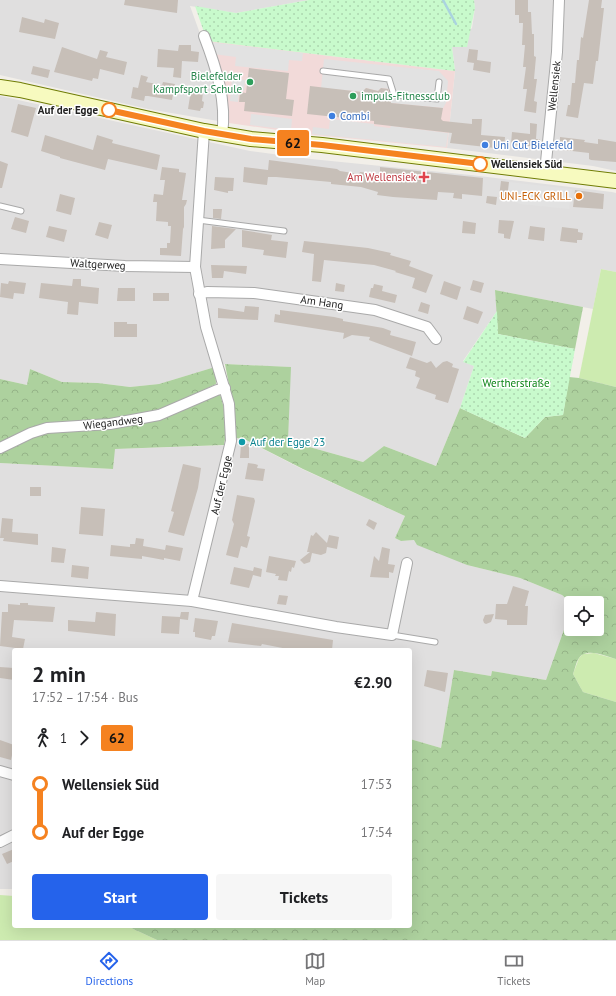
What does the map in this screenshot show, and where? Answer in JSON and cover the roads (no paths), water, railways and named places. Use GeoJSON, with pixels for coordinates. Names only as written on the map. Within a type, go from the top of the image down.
{"type":"FeatureCollection","features":[{"type":"Feature","properties":{"kind":"main road"},"geometry":{"type":"LineString","coordinates":[[0,89],[20,90],[204,131],[282,143],[300,143],[616,181]]}},
{"type":"Feature","properties":{"kind":"street","name":"Wellensiek"},"geometry":{"type":"LineString","coordinates":[[545,172],[557,52],[559,0]]}},
{"type":"Feature","properties":{"kind":"street"},"geometry":{"type":"LineString","coordinates":[[204,36],[220,90],[224,115],[222,134]]}},
{"type":"Feature","properties":{"kind":"street","name":"Auf der Egge"},"geometry":{"type":"LineString","coordinates":[[192,601],[231,441],[231,418],[225,388],[206,327],[195,267],[204,131]]}},
{"type":"Feature","properties":{"kind":"street","name":"Waltgerweg"},"geometry":{"type":"LineString","coordinates":[[0,259],[126,266],[195,267]]}},
{"type":"Feature","properties":{"kind":"street","name":"Am Hang"},"geometry":{"type":"LineString","coordinates":[[199,294],[207,292],[254,293],[375,310],[427,327],[436,338]]}},
{"type":"Feature","properties":{"kind":"street","name":"Wiegandweg"},"geometry":{"type":"LineString","coordinates":[[0,448],[31,433],[47,428],[110,424],[159,415],[225,388]]}},
{"type":"Feature","properties":{"kind":"street"},"geometry":{"type":"LineString","coordinates":[[0,586],[192,601],[336,627],[392,635],[407,563]]}},
{"type":"Feature","properties":{"kind":"street"},"geometry":{"type":"LineString","coordinates":[[0,771],[12,775]]}},
{"type":"Feature","properties":{"kind":"street"},"geometry":{"type":"LineString","coordinates":[[0,842],[12,835]]}},
{"type":"Feature","properties":{"kind":"lane"},"geometry":{"type":"LineString","coordinates":[[323,71],[389,79],[394,95],[437,100],[439,82]]}},
{"type":"Feature","properties":{"kind":"lane"},"geometry":{"type":"LineString","coordinates":[[0,206],[20,211]]}},
{"type":"Feature","properties":{"kind":"lane"},"geometry":{"type":"LineString","coordinates":[[198,220],[284,231]]}},
{"type":"Feature","properties":{"kind":"lane"},"geometry":{"type":"LineString","coordinates":[[392,635],[435,642]]}},
{"type":"Feature","properties":{"kind":"waterway"},"geometry":{"type":"LineString","coordinates":[[443,0],[456,24]]}},
{"type":"Feature","properties":{"kind":"place","name":"Bielefelder Kampfsport Schule"},"geometry":{"type":"Point","coordinates":[250,82]}},
{"type":"Feature","properties":{"kind":"place","name":"impuls-Fitnessclub"},"geometry":{"type":"Point","coordinates":[353,96]}},
{"type":"Feature","properties":{"kind":"place","name":"Auf der Egge"},"geometry":{"type":"Point","coordinates":[109,110]}},
{"type":"Feature","properties":{"kind":"place","name":"Combi"},"geometry":{"type":"Point","coordinates":[332,116]}},
{"type":"Feature","properties":{"kind":"place","name":"Uni Cut Bielefeld"},"geometry":{"type":"Point","coordinates":[485,145]}},
{"type":"Feature","properties":{"kind":"place","name":"Wellensiek Süd"},"geometry":{"type":"Point","coordinates":[480,164]}},
{"type":"Feature","properties":{"kind":"place","name":"Am Wellensiek"},"geometry":{"type":"Point","coordinates":[424,177]}},
{"type":"Feature","properties":{"kind":"place","name":"UNI-ECK GRILL"},"geometry":{"type":"Point","coordinates":[579,196]}},
{"type":"Feature","properties":{"kind":"place","name":"Auf der Egge 23"},"geometry":{"type":"Point","coordinates":[242,442]}},
{"type":"Feature","properties":{"kind":"park label","name":"Wertherstraße"},"geometry":{"type":"Point","coordinates":[516,383]}}]}
